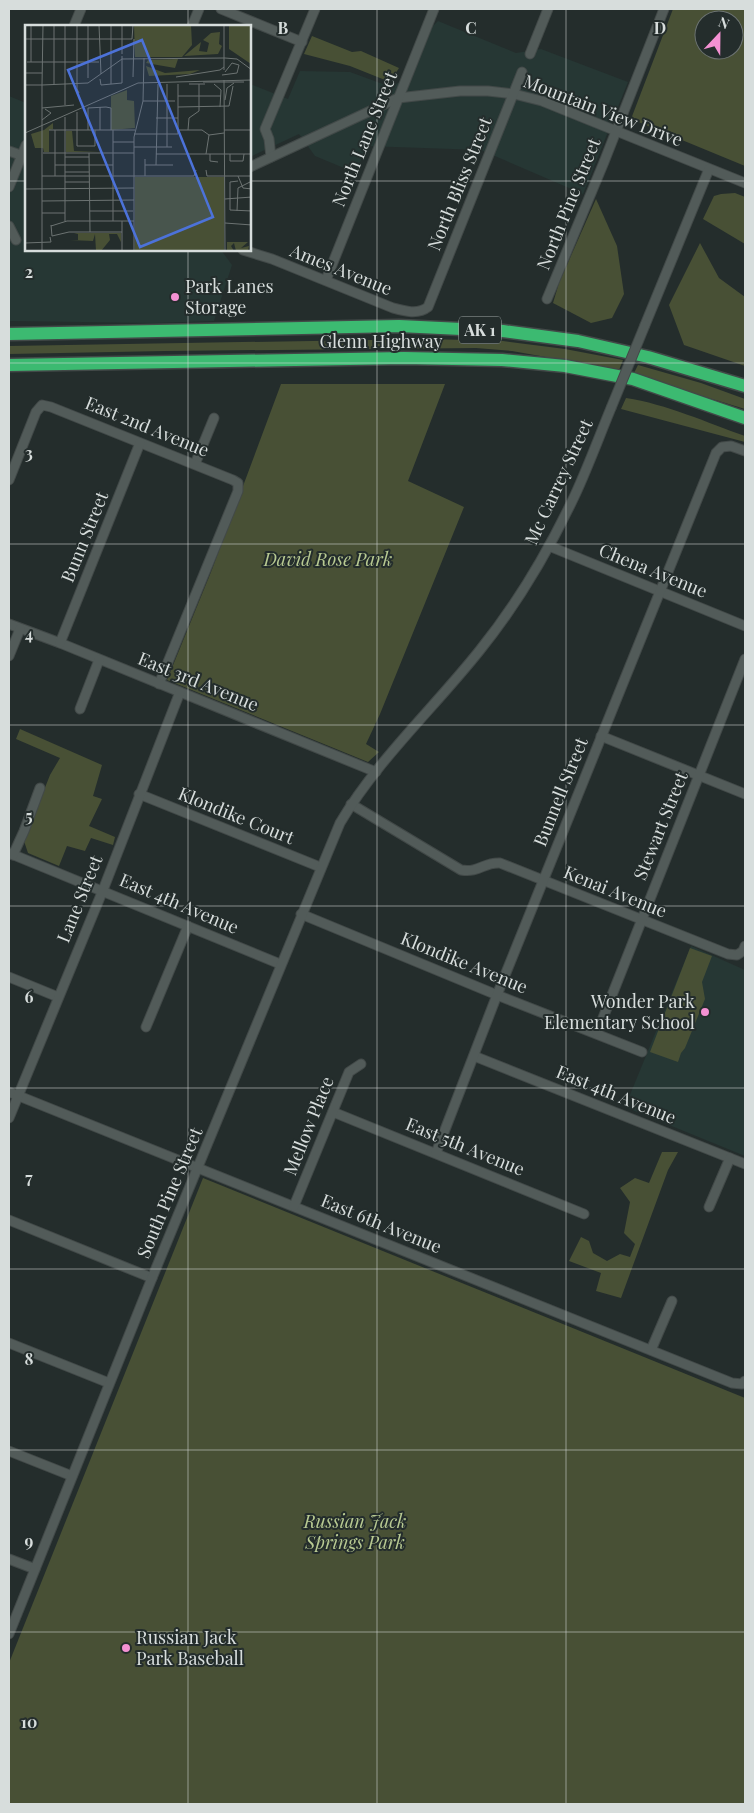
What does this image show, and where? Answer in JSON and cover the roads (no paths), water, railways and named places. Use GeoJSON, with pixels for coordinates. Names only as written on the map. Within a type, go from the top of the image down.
{"type":"FeatureCollection","features":[{"type":"Feature","properties":{"kind":"highway","name":"Glenn Highway"},"geometry":{"type":"LineString","coordinates":[[9,333],[208,331],[399,326],[503,331],[578,341],[648,357],[745,386]]}},
{"type":"Feature","properties":{"kind":"highway","name":"Glenn Highway"},"geometry":{"type":"LineString","coordinates":[[11,365],[404,358],[502,360],[565,366],[632,379],[745,418]]}},
{"type":"Feature","properties":{"kind":"street"},"geometry":{"type":"LineString","coordinates":[[74,25],[81,9]]}},
{"type":"Feature","properties":{"kind":"street"},"geometry":{"type":"LineString","coordinates":[[192,25],[199,9]]}},
{"type":"Feature","properties":{"kind":"street"},"geometry":{"type":"LineString","coordinates":[[221,9],[302,42]]}},
{"type":"Feature","properties":{"kind":"street"},"geometry":{"type":"LineString","coordinates":[[271,157],[266,129],[315,9]]}},
{"type":"Feature","properties":{"kind":"street","name":"North Lane Street"},"geometry":{"type":"LineString","coordinates":[[326,280],[434,9]]}},
{"type":"Feature","properties":{"kind":"street"},"geometry":{"type":"LineString","coordinates":[[530,54],[548,9]]}},
{"type":"Feature","properties":{"kind":"street","name":"North Pine Street"},"geometry":{"type":"LineString","coordinates":[[546,299],[616,131],[664,9]]}},
{"type":"Feature","properties":{"kind":"street","name":"North Bliss Street"},"geometry":{"type":"LineString","coordinates":[[428,308],[522,72]]}},
{"type":"Feature","properties":{"kind":"street","name":"Mountain View Drive"},"geometry":{"type":"LineString","coordinates":[[251,167],[398,98],[488,91],[514,94],[542,102],[745,183]]}},
{"type":"Feature","properties":{"kind":"street"},"geometry":{"type":"LineString","coordinates":[[9,150],[24,156],[9,187]]}},
{"type":"Feature","properties":{"kind":"street","name":"Mc Carrey Street"},"geometry":{"type":"LineString","coordinates":[[376,772],[480,650],[515,602],[549,546],[575,494],[709,169]]}},
{"type":"Feature","properties":{"kind":"street"},"geometry":{"type":"LineString","coordinates":[[9,226],[16,240]]}},
{"type":"Feature","properties":{"kind":"street","name":"Ames Avenue"},"geometry":{"type":"LineString","coordinates":[[246,251],[272,259],[393,308],[418,311],[428,308]]}},
{"type":"Feature","properties":{"kind":"street","name":"East 2nd Avenue"},"geometry":{"type":"LineString","coordinates":[[9,480],[36,412],[42,406],[51,406],[196,464],[238,484],[238,490],[160,684]]}},
{"type":"Feature","properties":{"kind":"street"},"geometry":{"type":"LineString","coordinates":[[196,464],[214,418]]}},
{"type":"Feature","properties":{"kind":"street","name":"Bunn Street"},"geometry":{"type":"LineString","coordinates":[[60,643],[140,443]]}},
{"type":"Feature","properties":{"kind":"street","name":"Bunnell Street"},"geometry":{"type":"LineString","coordinates":[[436,1152],[659,590],[716,453],[722,447],[731,446],[745,452]]}},
{"type":"Feature","properties":{"kind":"street","name":"Chena Avenue"},"geometry":{"type":"LineString","coordinates":[[549,546],[745,626]]}},
{"type":"Feature","properties":{"kind":"street","name":"East 3rd Avenue"},"geometry":{"type":"LineString","coordinates":[[9,624],[376,772]]}},
{"type":"Feature","properties":{"kind":"street"},"geometry":{"type":"LineString","coordinates":[[9,656],[20,629]]}},
{"type":"Feature","properties":{"kind":"street","name":"Stewart Street"},"geometry":{"type":"LineString","coordinates":[[597,1033],[745,659]]}},
{"type":"Feature","properties":{"kind":"street"},"geometry":{"type":"LineString","coordinates":[[80,709],[100,660]]}},
{"type":"Feature","properties":{"kind":"street","name":"Lane Street"},"geometry":{"type":"LineString","coordinates":[[9,1118],[13,1094],[58,997],[180,692]]}},
{"type":"Feature","properties":{"kind":"street"},"geometry":{"type":"LineString","coordinates":[[602,736],[745,794]]}},
{"type":"Feature","properties":{"kind":"street","name":"South Pine Street"},"geometry":{"type":"LineString","coordinates":[[9,1634],[320,867],[340,822],[351,804],[376,772]]}},
{"type":"Feature","properties":{"kind":"street"},"geometry":{"type":"LineString","coordinates":[[11,854],[24,831],[40,788]]}},
{"type":"Feature","properties":{"kind":"street","name":"Klondike Court"},"geometry":{"type":"LineString","coordinates":[[139,794],[320,867]]}},
{"type":"Feature","properties":{"kind":"street","name":"Kenai Avenue"},"geometry":{"type":"LineString","coordinates":[[351,804],[461,870],[473,872],[491,863],[500,863],[728,954],[737,955],[743,951],[745,946]]}},
{"type":"Feature","properties":{"kind":"street","name":"East 4th Avenue"},"geometry":{"type":"LineString","coordinates":[[11,854],[280,964]]}},
{"type":"Feature","properties":{"kind":"street","name":"Klondike Avenue"},"geometry":{"type":"LineString","coordinates":[[302,914],[497,995],[642,1052]]}},
{"type":"Feature","properties":{"kind":"street"},"geometry":{"type":"LineString","coordinates":[[146,1027],[188,926]]}},
{"type":"Feature","properties":{"kind":"street"},"geometry":{"type":"LineString","coordinates":[[9,977],[58,997]]}},
{"type":"Feature","properties":{"kind":"street","name":"East 4th Avenue"},"geometry":{"type":"LineString","coordinates":[[474,1056],[745,1164]]}},
{"type":"Feature","properties":{"kind":"street","name":"Mellow Place"},"geometry":{"type":"LineString","coordinates":[[294,1206],[349,1072],[361,1064]]}},
{"type":"Feature","properties":{"kind":"street","name":"East 6th Avenue"},"geometry":{"type":"LineString","coordinates":[[13,1094],[732,1383],[744,1383]]}},
{"type":"Feature","properties":{"kind":"street","name":"East 5th Avenue"},"geometry":{"type":"LineString","coordinates":[[333,1112],[436,1152],[584,1214]]}},
{"type":"Feature","properties":{"kind":"street"},"geometry":{"type":"LineString","coordinates":[[709,1207],[730,1158]]}},
{"type":"Feature","properties":{"kind":"street"},"geometry":{"type":"LineString","coordinates":[[9,1220],[152,1278]]}},
{"type":"Feature","properties":{"kind":"street"},"geometry":{"type":"LineString","coordinates":[[651,1350],[672,1301]]}},
{"type":"Feature","properties":{"kind":"street"},"geometry":{"type":"LineString","coordinates":[[9,1343],[110,1383]]}},
{"type":"Feature","properties":{"kind":"street"},"geometry":{"type":"LineString","coordinates":[[9,1450],[72,1476]]}},
{"type":"Feature","properties":{"kind":"street"},"geometry":{"type":"LineString","coordinates":[[9,1559],[35,1569]]}},
{"type":"Feature","properties":{"kind":"place","name":"Park Lanes Storage"},"geometry":{"type":"Point","coordinates":[175,297]}},
{"type":"Feature","properties":{"kind":"place","name":"Wonder Park Elementary School"},"geometry":{"type":"Point","coordinates":[705,1012]}},
{"type":"Feature","properties":{"kind":"place","name":"Russian Jack Park Baseball"},"geometry":{"type":"Point","coordinates":[126,1648]}},
{"type":"Feature","properties":{"kind":"park label","name":"David Rose Park"},"geometry":{"type":"Point","coordinates":[328,560]}},
{"type":"Feature","properties":{"kind":"park label","name":"Russian Jack Springs Park"},"geometry":{"type":"Point","coordinates":[355,1532]}}]}
